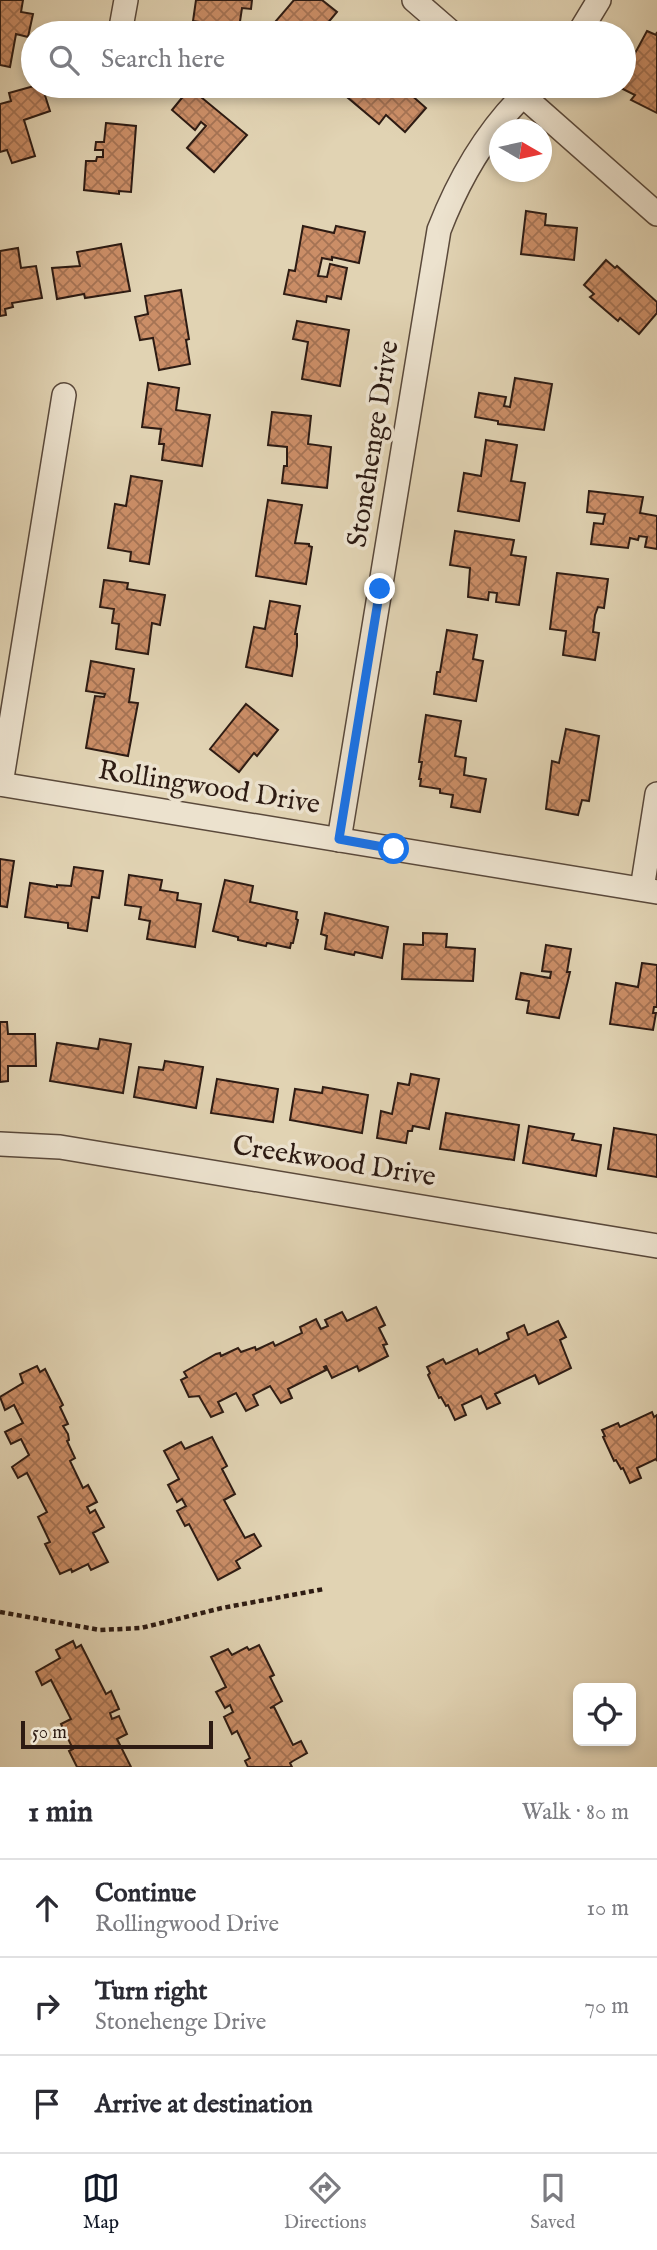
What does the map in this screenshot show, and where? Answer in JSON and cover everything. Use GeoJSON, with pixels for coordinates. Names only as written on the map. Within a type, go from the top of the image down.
{"type":"FeatureCollection","features":[{"type":"Feature","properties":{"kind":"street"},"geometry":{"type":"LineString","coordinates":[[122,21],[126,0]]}},
{"type":"Feature","properties":{"kind":"street"},"geometry":{"type":"LineString","coordinates":[[414,0],[438,21]]}},
{"type":"Feature","properties":{"kind":"street"},"geometry":{"type":"LineString","coordinates":[[586,21],[598,0]]}},
{"type":"Feature","properties":{"kind":"street","name":"Stonehenge Drive"},"geometry":{"type":"LineString","coordinates":[[339,839],[439,230],[466,170],[516,98]]}},
{"type":"Feature","properties":{"kind":"street"},"geometry":{"type":"LineString","coordinates":[[532,98],[657,214]]}},
{"type":"Feature","properties":{"kind":"street"},"geometry":{"type":"LineString","coordinates":[[1,784],[64,395]]}},
{"type":"Feature","properties":{"kind":"street","name":"Rollingwood Drive"},"geometry":{"type":"LineString","coordinates":[[1,784],[649,890]]}},
{"type":"Feature","properties":{"kind":"street"},"geometry":{"type":"LineString","coordinates":[[649,890],[657,794]]}},
{"type":"Feature","properties":{"kind":"street","name":"Creekwood Drive"},"geometry":{"type":"LineString","coordinates":[[0,1144],[60,1147],[657,1246]]}},
{"type":"Feature","properties":{"kind":"path"},"geometry":{"type":"LineString","coordinates":[[0,1612],[100,1630],[141,1628],[222,1608],[324,1589]]}},
{"type":"Feature","properties":{"kind":"building"},"geometry":{"type":"Polygon","coordinates":[[[0,0],[23,0],[21,12],[33,14],[31,21],[21,21],[21,35],[16,34],[10,67],[0,65],[0,0]]]}},
{"type":"Feature","properties":{"kind":"building"},"geometry":{"type":"Polygon","coordinates":[[[196,0],[252,0],[251,9],[242,8],[240,21],[193,21],[196,0]]]}},
{"type":"Feature","properties":{"kind":"building"},"geometry":{"type":"Polygon","coordinates":[[[294,0],[322,0],[337,12],[329,21],[276,21],[294,0]]]}},
{"type":"Feature","properties":{"kind":"building"},"geometry":{"type":"Polygon","coordinates":[[[647,31],[656,35],[657,32],[657,113],[631,100],[636,98],[636,51],[647,31]]]}},
{"type":"Feature","properties":{"kind":"building"},"geometry":{"type":"Polygon","coordinates":[[[21,90],[21,98],[46,98],[50,111],[24,120],[35,156],[12,163],[7,150],[0,152],[0,104],[11,101],[9,93],[21,90]]]}},
{"type":"Feature","properties":{"kind":"building"},"geometry":{"type":"Polygon","coordinates":[[[182,98],[202,98],[247,135],[214,172],[187,148],[206,126],[201,122],[195,130],[172,110],[182,98]]]}},
{"type":"Feature","properties":{"kind":"building"},"geometry":{"type":"Polygon","coordinates":[[[348,98],[415,98],[426,108],[405,132],[386,115],[379,124],[348,98]]]}},
{"type":"Feature","properties":{"kind":"building"},"geometry":{"type":"Polygon","coordinates":[[[106,123],[136,126],[131,192],[119,191],[119,194],[84,190],[86,161],[96,161],[97,157],[103,157],[103,150],[95,150],[96,142],[104,142],[106,123]]]}},
{"type":"Feature","properties":{"kind":"building"},"geometry":{"type":"Polygon","coordinates":[[[526,211],[546,214],[545,225],[577,228],[574,260],[521,254],[526,211]]]}},
{"type":"Feature","properties":{"kind":"building"},"geometry":{"type":"Polygon","coordinates":[[[303,226],[334,233],[336,226],[365,232],[359,263],[332,257],[332,260],[322,258],[318,276],[327,277],[330,264],[347,268],[341,299],[327,296],[326,302],[284,294],[289,270],[295,271],[303,226]]]}},
{"type":"Feature","properties":{"kind":"building"},"geometry":{"type":"Polygon","coordinates":[[[121,244],[130,291],[57,299],[52,268],[80,266],[77,252],[121,244]]]}},
{"type":"Feature","properties":{"kind":"building"},"geometry":{"type":"Polygon","coordinates":[[[18,248],[21,268],[36,266],[42,298],[12,303],[13,307],[5,309],[6,315],[0,316],[0,251],[18,248]]]}},
{"type":"Feature","properties":{"kind":"building"},"geometry":{"type":"Polygon","coordinates":[[[606,260],[615,268],[617,266],[657,302],[657,313],[639,334],[620,318],[618,321],[590,297],[594,294],[584,285],[606,260]]]}},
{"type":"Feature","properties":{"kind":"building"},"geometry":{"type":"Polygon","coordinates":[[[181,290],[190,364],[159,370],[153,338],[140,340],[135,317],[148,314],[145,296],[181,290]]]}},
{"type":"Feature","properties":{"kind":"building"},"geometry":{"type":"Polygon","coordinates":[[[297,321],[349,330],[340,386],[302,379],[308,342],[293,339],[297,321]]]}},
{"type":"Feature","properties":{"kind":"building"},"geometry":{"type":"Polygon","coordinates":[[[515,378],[552,384],[544,430],[498,424],[498,421],[475,417],[479,393],[506,397],[504,406],[510,407],[515,378]]]}},
{"type":"Feature","properties":{"kind":"building"},"geometry":{"type":"Polygon","coordinates":[[[148,383],[179,388],[176,410],[210,415],[202,466],[162,460],[164,444],[159,444],[161,429],[142,427],[148,383]]]}},
{"type":"Feature","properties":{"kind":"building"},"geometry":{"type":"Polygon","coordinates":[[[272,412],[311,416],[308,444],[331,447],[327,488],[282,483],[284,466],[287,466],[287,447],[268,445],[272,412]]]}},
{"type":"Feature","properties":{"kind":"building"},"geometry":{"type":"Polygon","coordinates":[[[486,440],[517,445],[511,481],[525,483],[519,521],[458,511],[464,473],[481,476],[486,440]]]}},
{"type":"Feature","properties":{"kind":"building"},"geometry":{"type":"Polygon","coordinates":[[[131,476],[162,481],[149,564],[130,561],[131,552],[108,548],[115,504],[126,506],[131,476]]]}},
{"type":"Feature","properties":{"kind":"building"},"geometry":{"type":"Polygon","coordinates":[[[589,491],[643,497],[640,513],[657,516],[657,549],[645,547],[647,537],[639,536],[638,540],[630,538],[628,548],[591,544],[594,523],[603,524],[605,514],[587,512],[589,491]]]}},
{"type":"Feature","properties":{"kind":"building"},"geometry":{"type":"Polygon","coordinates":[[[268,500],[302,505],[295,543],[309,544],[312,547],[306,584],[256,576],[268,500]]]}},
{"type":"Feature","properties":{"kind":"building"},"geometry":{"type":"Polygon","coordinates":[[[455,531],[514,540],[511,555],[526,557],[519,605],[496,602],[497,593],[489,592],[488,600],[468,597],[470,568],[450,565],[455,531]]]}},
{"type":"Feature","properties":{"kind":"building"},"geometry":{"type":"Polygon","coordinates":[[[557,573],[608,579],[604,608],[598,607],[595,615],[593,632],[599,633],[595,660],[563,655],[566,631],[550,629],[557,573]]]}},
{"type":"Feature","properties":{"kind":"building"},"geometry":{"type":"Polygon","coordinates":[[[104,580],[128,583],[127,589],[165,595],[160,625],[152,623],[148,654],[116,649],[119,624],[112,623],[114,609],[100,607],[104,580]]]}},
{"type":"Feature","properties":{"kind":"building"},"geometry":{"type":"Polygon","coordinates":[[[270,601],[300,606],[292,676],[246,667],[254,627],[265,629],[270,601]]]}},
{"type":"Feature","properties":{"kind":"building"},"geometry":{"type":"Polygon","coordinates":[[[447,630],[477,635],[473,659],[483,661],[476,701],[434,694],[447,630]]]}},
{"type":"Feature","properties":{"kind":"building"},"geometry":{"type":"Polygon","coordinates":[[[91,661],[134,669],[129,702],[138,703],[128,756],[86,748],[95,696],[104,697],[105,694],[86,691],[91,661]]]}},
{"type":"Feature","properties":{"kind":"building"},"geometry":{"type":"Polygon","coordinates":[[[246,704],[278,730],[257,756],[254,753],[239,772],[210,749],[246,704]]]}},
{"type":"Feature","properties":{"kind":"building"},"geometry":{"type":"Polygon","coordinates":[[[426,715],[461,721],[455,756],[466,758],[464,775],[486,779],[480,812],[451,807],[453,795],[440,793],[440,789],[420,786],[422,762],[419,762],[426,715]]]}},
{"type":"Feature","properties":{"kind":"building"},"geometry":{"type":"Polygon","coordinates":[[[566,729],[599,736],[589,801],[582,800],[578,815],[546,809],[552,761],[559,763],[566,729]]]}},
{"type":"Feature","properties":{"kind":"building"},"geometry":{"type":"Polygon","coordinates":[[[0,859],[14,861],[7,907],[0,906],[0,859]]]}},
{"type":"Feature","properties":{"kind":"building"},"geometry":{"type":"Polygon","coordinates":[[[74,867],[103,871],[99,898],[92,897],[87,931],[68,928],[68,923],[25,917],[30,883],[71,886],[74,867]]]}},
{"type":"Feature","properties":{"kind":"building"},"geometry":{"type":"Polygon","coordinates":[[[129,875],[162,880],[160,890],[178,893],[177,900],[201,904],[195,947],[147,939],[150,921],[139,919],[141,907],[125,905],[129,875]]]}},
{"type":"Feature","properties":{"kind":"building"},"geometry":{"type":"Polygon","coordinates":[[[225,880],[253,886],[250,902],[297,912],[298,920],[290,948],[238,940],[238,937],[213,931],[225,880]]]}},
{"type":"Feature","properties":{"kind":"building"},"geometry":{"type":"Polygon","coordinates":[[[325,913],[388,927],[382,958],[325,949],[327,936],[321,934],[325,913]]]}},
{"type":"Feature","properties":{"kind":"building"},"geometry":{"type":"Polygon","coordinates":[[[423,933],[447,934],[446,947],[475,949],[473,981],[402,979],[404,944],[423,945],[423,933]]]}},
{"type":"Feature","properties":{"kind":"building"},"geometry":{"type":"Polygon","coordinates":[[[546,945],[571,949],[567,972],[570,972],[559,1018],[527,1013],[529,1001],[516,999],[521,973],[550,978],[551,972],[542,971],[546,945]]]}},
{"type":"Feature","properties":{"kind":"building"},"geometry":{"type":"Polygon","coordinates":[[[642,963],[657,965],[657,1007],[654,1007],[653,1013],[656,1013],[653,1030],[610,1024],[616,983],[638,987],[642,963]]]}},
{"type":"Feature","properties":{"kind":"building"},"geometry":{"type":"Polygon","coordinates":[[[0,1022],[7,1022],[8,1034],[35,1034],[36,1066],[8,1066],[8,1081],[0,1082],[0,1022]]]}},
{"type":"Feature","properties":{"kind":"building"},"geometry":{"type":"Polygon","coordinates":[[[100,1039],[131,1044],[123,1093],[50,1081],[57,1043],[98,1049],[100,1039]]]}},
{"type":"Feature","properties":{"kind":"building"},"geometry":{"type":"Polygon","coordinates":[[[165,1061],[203,1067],[196,1108],[134,1097],[139,1067],[163,1070],[165,1061]]]}},
{"type":"Feature","properties":{"kind":"building"},"geometry":{"type":"Polygon","coordinates":[[[411,1074],[439,1079],[429,1129],[413,1126],[412,1131],[408,1131],[406,1143],[377,1138],[381,1111],[392,1114],[398,1083],[409,1085],[411,1074]]]}},
{"type":"Feature","properties":{"kind":"building"},"geometry":{"type":"Polygon","coordinates":[[[217,1079],[278,1089],[273,1122],[211,1113],[217,1079]]]}},
{"type":"Feature","properties":{"kind":"building"},"geometry":{"type":"Polygon","coordinates":[[[323,1087],[368,1095],[362,1133],[290,1120],[295,1089],[322,1093],[323,1087]]]}},
{"type":"Feature","properties":{"kind":"building"},"geometry":{"type":"Polygon","coordinates":[[[446,1113],[519,1125],[514,1160],[440,1149],[446,1113]]]}},
{"type":"Feature","properties":{"kind":"building"},"geometry":{"type":"Polygon","coordinates":[[[529,1126],[574,1134],[572,1140],[601,1145],[596,1176],[523,1163],[529,1126]]]}},
{"type":"Feature","properties":{"kind":"building"},"geometry":{"type":"Polygon","coordinates":[[[614,1128],[657,1135],[657,1177],[608,1169],[614,1128]]]}},
{"type":"Feature","properties":{"kind":"building"},"geometry":{"type":"Polygon","coordinates":[[[376,1307],[385,1325],[379,1328],[387,1344],[383,1345],[388,1356],[359,1371],[357,1366],[332,1378],[326,1366],[326,1370],[288,1389],[292,1398],[281,1403],[270,1386],[253,1395],[258,1405],[246,1411],[236,1393],[218,1402],[223,1412],[211,1417],[199,1396],[189,1397],[181,1380],[187,1377],[184,1372],[216,1354],[220,1353],[221,1356],[238,1348],[241,1352],[255,1347],[256,1350],[273,1342],[275,1346],[302,1333],[300,1327],[316,1319],[321,1329],[328,1326],[325,1320],[342,1312],[347,1321],[376,1307]]]}},
{"type":"Feature","properties":{"kind":"building"},"geometry":{"type":"Polygon","coordinates":[[[558,1321],[566,1337],[560,1340],[571,1368],[539,1384],[535,1375],[495,1394],[500,1403],[487,1409],[481,1396],[462,1405],[466,1415],[455,1420],[448,1405],[439,1398],[427,1367],[443,1359],[446,1364],[477,1349],[479,1354],[509,1339],[507,1333],[524,1325],[528,1335],[558,1321]]]}},
{"type":"Feature","properties":{"kind":"building"},"geometry":{"type":"Polygon","coordinates":[[[37,1366],[40,1372],[45,1369],[63,1405],[60,1407],[68,1424],[63,1426],[75,1458],[70,1461],[83,1488],[88,1485],[97,1502],[87,1507],[90,1513],[95,1510],[104,1527],[93,1533],[108,1562],[91,1570],[88,1564],[72,1572],[71,1569],[60,1574],[45,1544],[50,1542],[38,1517],[47,1512],[27,1473],[18,1478],[12,1467],[29,1455],[21,1439],[11,1444],[5,1432],[23,1423],[14,1405],[5,1410],[0,1397],[23,1383],[20,1374],[37,1366]]]}},
{"type":"Feature","properties":{"kind":"building"},"geometry":{"type":"Polygon","coordinates":[[[652,1412],[654,1417],[657,1415],[657,1461],[656,1459],[637,1468],[641,1478],[630,1483],[623,1468],[614,1461],[602,1430],[618,1423],[620,1427],[652,1412]]]}},
{"type":"Feature","properties":{"kind":"building"},"geometry":{"type":"Polygon","coordinates":[[[212,1437],[227,1466],[222,1469],[235,1494],[224,1500],[245,1538],[254,1534],[261,1546],[236,1561],[240,1568],[218,1580],[189,1524],[185,1526],[177,1511],[186,1506],[182,1499],[177,1502],[168,1485],[179,1479],[164,1451],[181,1442],[185,1449],[212,1437]]]}},
{"type":"Feature","properties":{"kind":"building"},"geometry":{"type":"Polygon","coordinates":[[[73,1641],[76,1648],[81,1645],[106,1694],[111,1691],[119,1709],[110,1713],[112,1719],[119,1716],[127,1734],[117,1739],[131,1767],[77,1767],[69,1751],[73,1749],[61,1724],[71,1719],[51,1680],[42,1685],[36,1672],[60,1658],[56,1650],[73,1641]]]}},
{"type":"Feature","properties":{"kind":"building"},"geometry":{"type":"Polygon","coordinates":[[[259,1645],[274,1675],[270,1677],[282,1701],[270,1708],[274,1707],[293,1745],[301,1741],[307,1753],[290,1763],[292,1767],[248,1767],[245,1761],[250,1758],[237,1731],[232,1734],[224,1717],[233,1712],[230,1705],[225,1708],[216,1692],[226,1687],[211,1657],[228,1649],[232,1655],[247,1647],[249,1650],[259,1645]]]}},
{"type":"Feature","properties":{"kind":"route"},"geometry":{"type":"LineString","coordinates":[[380,589],[339,839],[394,849]]}}]}
